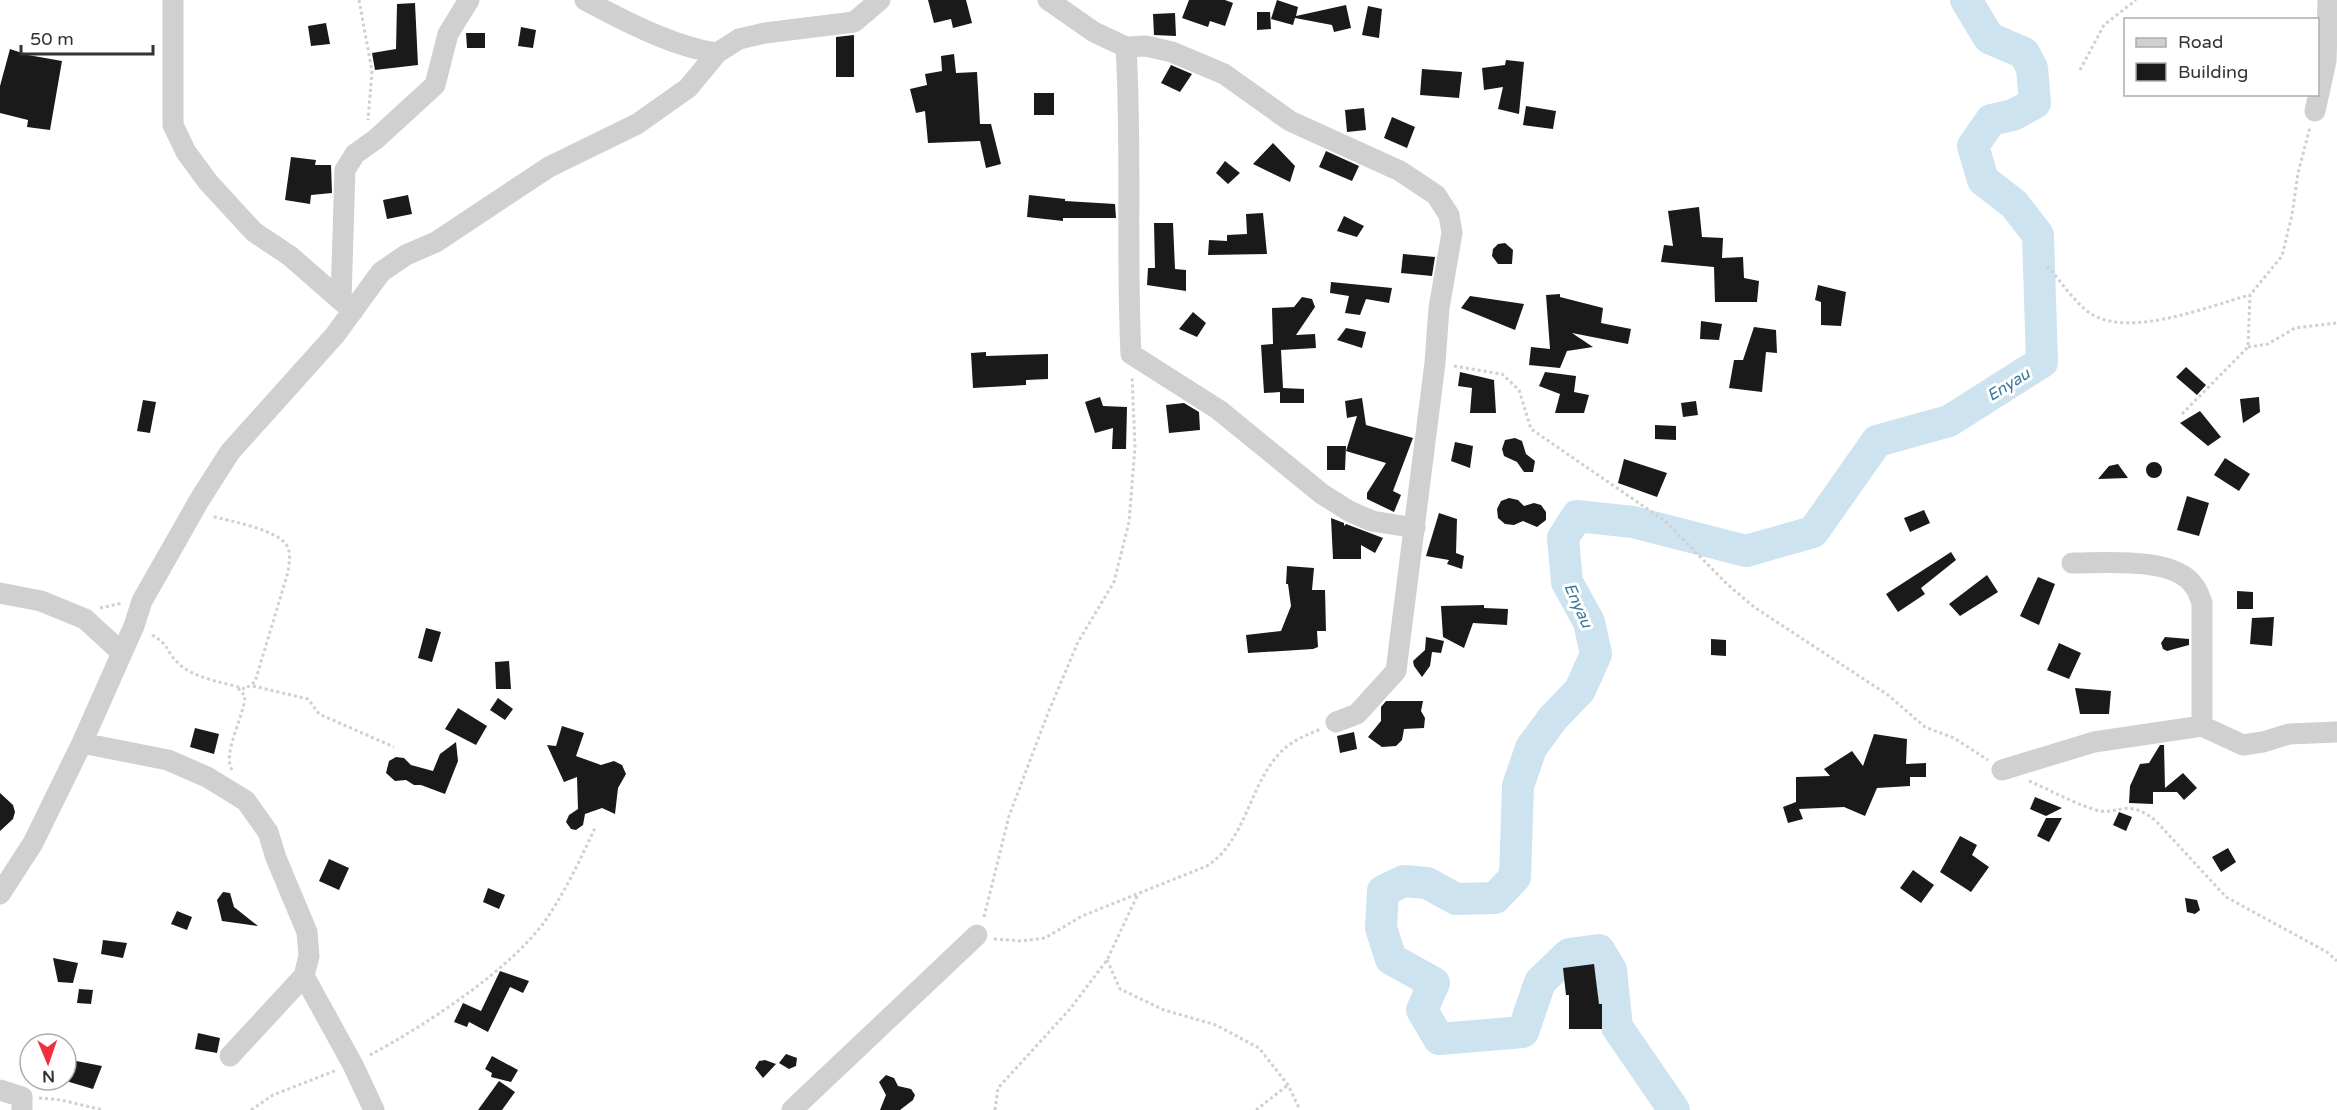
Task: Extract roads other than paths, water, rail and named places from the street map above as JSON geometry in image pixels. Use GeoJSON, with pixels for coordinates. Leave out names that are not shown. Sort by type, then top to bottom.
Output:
{"type":"FeatureCollection","features":[{"type":"Feature","properties":{"kind":"street"},"geometry":{"type":"LineString","coordinates":[[172,0],[175,132],[208,182],[254,232],[290,256],[347,305]]}},
{"type":"Feature","properties":{"kind":"street"},"geometry":{"type":"LineString","coordinates":[[0,894],[33,843],[82,743],[134,626],[142,601],[194,511],[230,452],[335,335],[347,305],[345,170],[355,154],[376,139],[435,85],[448,34],[469,0]]}},
{"type":"Feature","properties":{"kind":"street"},"geometry":{"type":"LineString","coordinates":[[585,0],[617,18],[684,45],[717,53]]}},
{"type":"Feature","properties":{"kind":"street"},"geometry":{"type":"LineString","coordinates":[[347,305],[381,273],[406,255],[436,242],[549,167],[637,124],[688,88],[717,53],[739,39],[751,35],[854,22],[880,0]]}},
{"type":"Feature","properties":{"kind":"street"},"geometry":{"type":"LineString","coordinates":[[1048,0],[1094,32],[1126,47],[1146,46],[1172,52],[1224,74],[1290,121],[1400,171],[1436,195],[1449,215],[1452,233],[1439,308],[1435,363],[1415,528],[1409,551],[1396,671],[1357,714],[1336,722]]}},
{"type":"Feature","properties":{"kind":"street"},"geometry":{"type":"LineString","coordinates":[[2319,93],[2326,62],[2328,0]]}},
{"type":"Feature","properties":{"kind":"street"},"geometry":{"type":"LineString","coordinates":[[1126,47],[1129,96],[1131,354],[1219,410],[1322,494],[1349,511],[1372,521],[1415,528]]}},
{"type":"Feature","properties":{"kind":"street"},"geometry":{"type":"LineString","coordinates":[[2315,111],[2318,96]]}},
{"type":"Feature","properties":{"kind":"street"},"geometry":{"type":"LineString","coordinates":[[2072,563],[2137,563],[2181,574],[2194,585],[2202,603],[2202,726]]}},
{"type":"Feature","properties":{"kind":"street"},"geometry":{"type":"LineString","coordinates":[[0,593],[41,601],[85,619],[122,653]]}},
{"type":"Feature","properties":{"kind":"street"},"geometry":{"type":"LineString","coordinates":[[2002,770],[2094,742],[2202,726],[2243,745],[2289,734],[2337,732]]}},
{"type":"Feature","properties":{"kind":"street"},"geometry":{"type":"LineString","coordinates":[[82,743],[168,760],[222,786],[253,808],[268,832],[276,858],[307,932],[309,956],[304,976],[230,1056]]}},
{"type":"Feature","properties":{"kind":"street"},"geometry":{"type":"LineString","coordinates":[[792,1110],[977,935]]}},
{"type":"Feature","properties":{"kind":"street"},"geometry":{"type":"LineString","coordinates":[[304,976],[353,1065],[374,1110]]}},
{"type":"Feature","properties":{"kind":"street"},"geometry":{"type":"LineString","coordinates":[[0,1090],[22,1103]]}},
{"type":"Feature","properties":{"kind":"waterway","name":"Enyau"},"geometry":{"type":"LineString","coordinates":[[1674,1110],[1617,1027],[1611,970],[1599,950],[1569,954],[1540,982],[1523,1032],[1439,1039],[1422,1010],[1434,983],[1391,959],[1381,928],[1383,891],[1404,881],[1427,883],[1456,899],[1495,898],[1515,877],[1518,786],[1531,748],[1553,718],[1580,690],[1596,654],[1589,622],[1567,582],[1563,538],[1577,516],[1633,522],[1746,551],[1813,532],[1877,441],[1949,421],[2042,362],[2038,235],[2014,204],[1983,180],[1973,146],[1991,120],[2013,115],[2035,103],[2032,68],[2024,53],[1989,38],[1966,0]]}}]}
